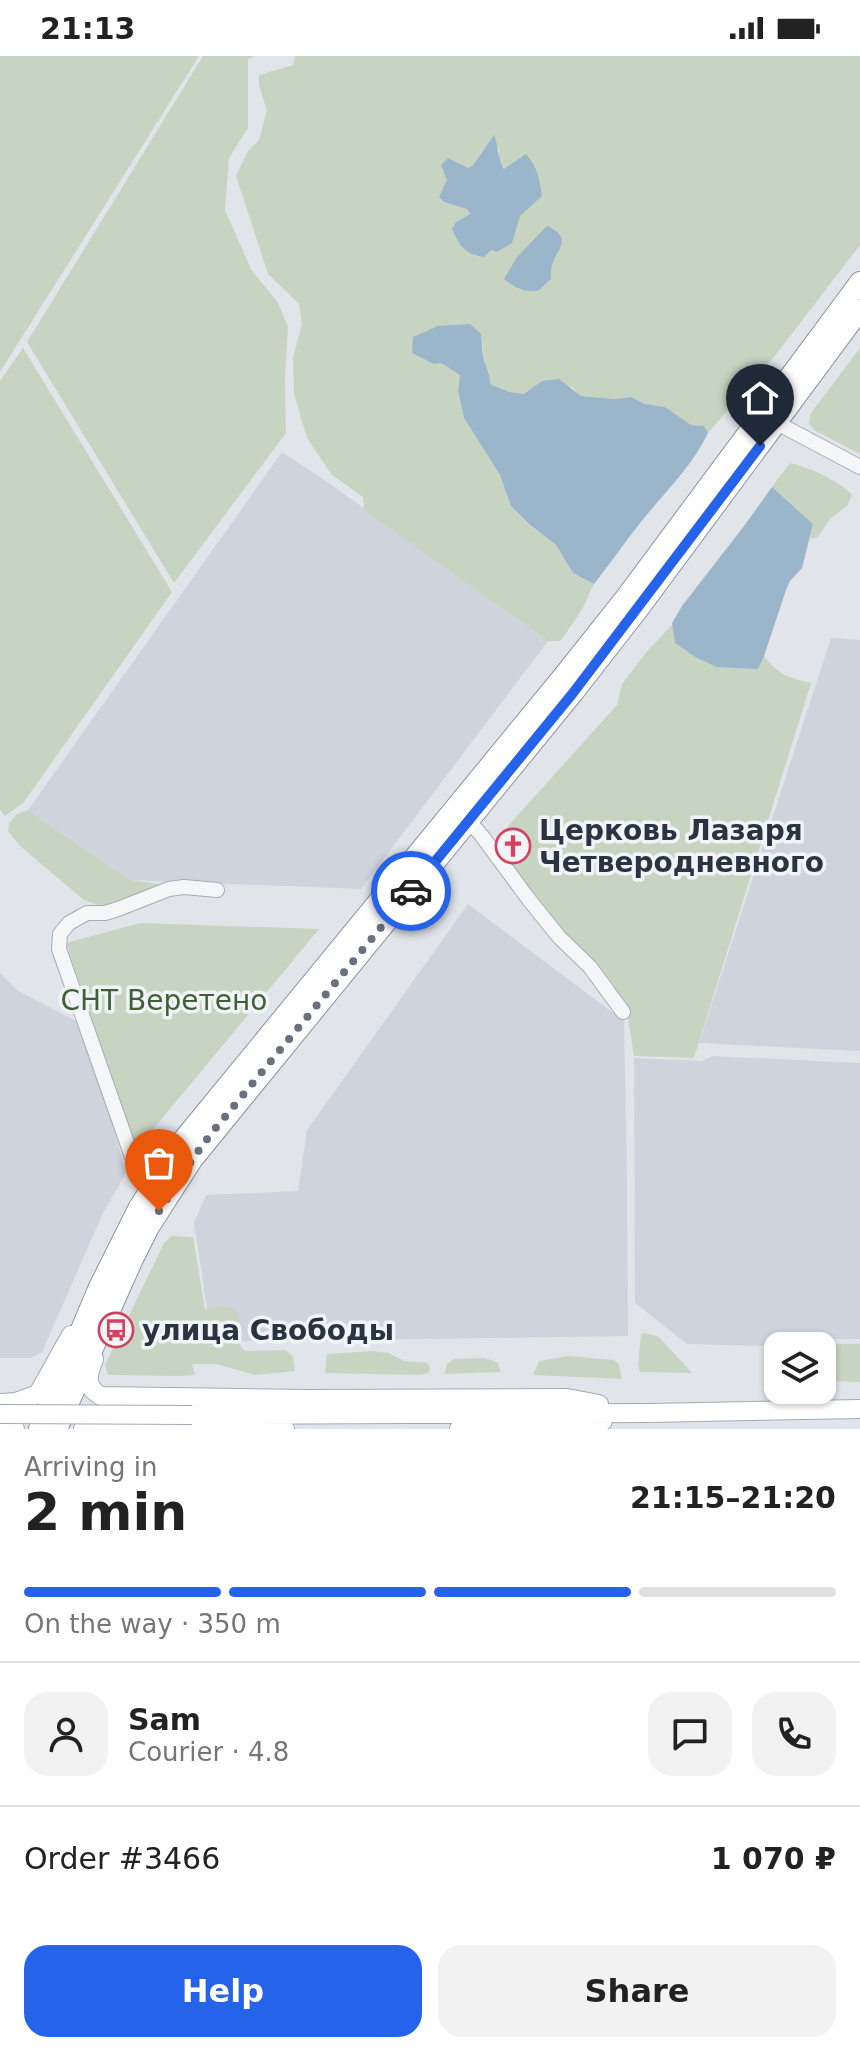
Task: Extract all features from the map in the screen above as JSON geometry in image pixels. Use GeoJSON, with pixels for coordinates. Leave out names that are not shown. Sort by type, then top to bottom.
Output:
{"type":"FeatureCollection","features":[{"type":"Feature","properties":{"kind":"highway"},"geometry":{"type":"LineString","coordinates":[[57,1429],[113,1260],[139,1207],[182,1141],[626,597],[860,282]]}},
{"type":"Feature","properties":{"kind":"highway"},"geometry":{"type":"LineString","coordinates":[[39,1429],[92,1327],[149,1227],[192,1160],[640,607],[860,310]]}},
{"type":"Feature","properties":{"kind":"main road"},"geometry":{"type":"LineString","coordinates":[[0,1403],[16,1402],[38,1394],[70,1335],[92,1327],[103,1336],[88,1375],[90,1386],[101,1396],[567,1398],[650,1413]]}},
{"type":"Feature","properties":{"kind":"main road"},"geometry":{"type":"LineString","coordinates":[[0,1414],[650,1413],[860,1409]]}},
{"type":"Feature","properties":{"kind":"main road"},"geometry":{"type":"LineString","coordinates":[[459,1429],[569,1428],[650,1413]]}},
{"type":"Feature","properties":{"kind":"main road"},"geometry":{"type":"LineString","coordinates":[[0,1426],[15,1429]]}},
{"type":"Feature","properties":{"kind":"main road"},"geometry":{"type":"LineString","coordinates":[[83,1429],[285,1429]]}},
{"type":"Feature","properties":{"kind":"street"},"geometry":{"type":"LineString","coordinates":[[777,423],[860,467]]}},
{"type":"Feature","properties":{"kind":"street"},"geometry":{"type":"LineString","coordinates":[[469,821],[559,937],[590,967],[623,1012]]}},
{"type":"Feature","properties":{"kind":"street"},"geometry":{"type":"LineString","coordinates":[[154,1182],[132,1157],[59,949],[60,934],[69,923],[87,913],[105,913],[169,889],[217,890]]}},
{"type":"Feature","properties":{"kind":"shaded area"},"geometry":{"type":"Polygon","coordinates":[[[282,452],[548,641],[361,889],[130,880],[28,810],[282,452]]]}},
{"type":"Feature","properties":{"kind":"shaded area"},"geometry":{"type":"Polygon","coordinates":[[[831,638],[860,640],[860,1051],[699,1043],[831,638]]]}},
{"type":"Feature","properties":{"kind":"shaded area"},"geometry":{"type":"Polygon","coordinates":[[[468,904],[624,1021],[628,1336],[212,1342],[194,1223],[206,1195],[298,1191],[307,1130],[468,904]]]}},
{"type":"Feature","properties":{"kind":"shaded area"},"geometry":{"type":"Polygon","coordinates":[[[0,973],[18,991],[82,1024],[126,1173],[103,1213],[42,1352],[31,1358],[0,1358],[0,973]]]}},
{"type":"Feature","properties":{"kind":"shaded area"},"geometry":{"type":"Polygon","coordinates":[[[712,1056],[860,1063],[860,1339],[836,1339],[836,1332],[764,1332],[764,1346],[687,1344],[635,1303],[634,1058],[702,1061],[712,1056]]]}},
{"type":"Feature","properties":{"kind":"green space"},"geometry":{"type":"Polygon","coordinates":[[[0,56],[199,56],[0,372],[0,56]]]}},
{"type":"Feature","properties":{"kind":"green space"},"geometry":{"type":"Polygon","coordinates":[[[203,56],[255,56],[248,59],[248,128],[229,158],[225,210],[251,269],[278,303],[288,327],[286,433],[174,583],[27,342],[203,56]]]}},
{"type":"Feature","properties":{"kind":"green space"},"geometry":{"type":"Polygon","coordinates":[[[295,56],[860,56],[860,245],[774,357],[708,433],[704,426],[691,425],[665,407],[645,404],[631,397],[580,396],[572,387],[542,382],[524,394],[490,384],[481,334],[441,363],[460,375],[458,391],[464,418],[500,475],[511,506],[530,526],[556,545],[573,573],[594,584],[560,641],[548,641],[364,510],[363,497],[332,475],[307,438],[294,394],[293,358],[302,324],[299,304],[268,274],[236,176],[248,151],[259,140],[267,110],[259,86],[259,75],[293,65],[295,56]],[[499,148],[482,151],[473,165],[467,168],[448,158],[446,185],[439,197],[467,209],[470,214],[456,222],[475,256],[483,257],[519,216],[542,196],[538,174],[526,155],[505,169],[499,160],[499,148]]]}},
{"type":"Feature","properties":{"kind":"green space"},"geometry":{"type":"Polygon","coordinates":[[[23,348],[172,592],[24,802],[5,816],[0,810],[0,381],[23,348]]]}},
{"type":"Feature","properties":{"kind":"green space"},"geometry":{"type":"Polygon","coordinates":[[[860,348],[860,454],[814,430],[809,423],[811,413],[860,348]]]}},
{"type":"Feature","properties":{"kind":"green space"},"geometry":{"type":"Polygon","coordinates":[[[790,463],[823,475],[852,495],[847,506],[830,519],[818,537],[810,539],[813,524],[772,487],[790,463]]]}},
{"type":"Feature","properties":{"kind":"green space"},"geometry":{"type":"Polygon","coordinates":[[[673,624],[675,643],[758,669],[764,656],[784,675],[811,683],[694,1058],[634,1056],[627,1012],[491,845],[617,705],[622,684],[673,624]]]}},
{"type":"Feature","properties":{"kind":"green space"},"geometry":{"type":"Polygon","coordinates":[[[28,810],[130,880],[173,886],[110,907],[84,900],[20,846],[8,831],[9,823],[17,814],[28,810]]]}},
{"type":"Feature","properties":{"kind":"green space","name":"СНТ Веретено"},"geometry":{"type":"Polygon","coordinates":[[[140,923],[319,929],[136,1150],[66,943],[140,923]]]}},
{"type":"Feature","properties":{"kind":"green space"},"geometry":{"type":"Polygon","coordinates":[[[171,1236],[193,1237],[205,1309],[223,1306],[235,1309],[240,1317],[238,1339],[245,1351],[286,1350],[293,1357],[295,1371],[255,1375],[216,1364],[192,1364],[195,1375],[108,1375],[105,1365],[164,1243],[171,1236]]]}},
{"type":"Feature","properties":{"kind":"green space"},"geometry":{"type":"Polygon","coordinates":[[[641,1334],[659,1337],[692,1373],[640,1372],[641,1334]]]}},
{"type":"Feature","properties":{"kind":"green space"},"geometry":{"type":"Polygon","coordinates":[[[836,1344],[860,1344],[860,1382],[836,1381],[836,1344]]]}},
{"type":"Feature","properties":{"kind":"green space"},"geometry":{"type":"Polygon","coordinates":[[[389,1353],[404,1361],[427,1363],[429,1372],[421,1375],[325,1373],[327,1354],[389,1353]]]}},
{"type":"Feature","properties":{"kind":"green space"},"geometry":{"type":"Polygon","coordinates":[[[568,1356],[614,1360],[619,1364],[622,1379],[533,1375],[539,1361],[568,1356]]]}},
{"type":"Feature","properties":{"kind":"green space"},"geometry":{"type":"Polygon","coordinates":[[[484,1358],[497,1362],[501,1372],[444,1374],[447,1364],[454,1359],[484,1358]]]}},
{"type":"Feature","properties":{"kind":"water"},"geometry":{"type":"Polygon","coordinates":[[[494,135],[504,169],[526,154],[530,159],[538,174],[542,196],[520,216],[512,243],[497,252],[491,250],[484,257],[464,248],[452,229],[456,222],[470,214],[467,209],[444,202],[439,197],[447,180],[441,165],[448,158],[468,168],[494,135]]]}},
{"type":"Feature","properties":{"kind":"water"},"geometry":{"type":"Polygon","coordinates":[[[547,226],[562,239],[552,265],[551,279],[538,291],[512,285],[504,279],[517,257],[547,226]]]}},
{"type":"Feature","properties":{"kind":"water"},"geometry":{"type":"Polygon","coordinates":[[[470,324],[481,334],[490,384],[524,394],[542,381],[559,379],[581,396],[631,397],[645,404],[665,407],[691,425],[704,426],[708,433],[685,469],[594,584],[573,573],[556,545],[511,506],[500,475],[464,418],[458,391],[460,375],[441,363],[434,364],[412,353],[413,337],[438,326],[470,324]]]}},
{"type":"Feature","properties":{"kind":"water"},"geometry":{"type":"Polygon","coordinates":[[[772,487],[813,524],[802,568],[786,590],[758,669],[717,667],[675,643],[672,623],[772,487]]]}},
{"type":"Feature","properties":{"kind":"way so far"},"geometry":{"type":"LineString","coordinates":[[159,1211],[210,1135],[411,891]]}},
{"type":"Feature","properties":{"kind":"place","name":"Церковь Лазаря Четверодневного"},"geometry":{"type":"Point","coordinates":[513,846]}},
{"type":"Feature","properties":{"kind":"place","name":"улица Свободы"},"geometry":{"type":"Point","coordinates":[116,1330]}},
{"type":"Feature","properties":{"kind":"route"},"geometry":{"type":"LineString","coordinates":[[411,891],[573,693],[760,446]]}}]}
